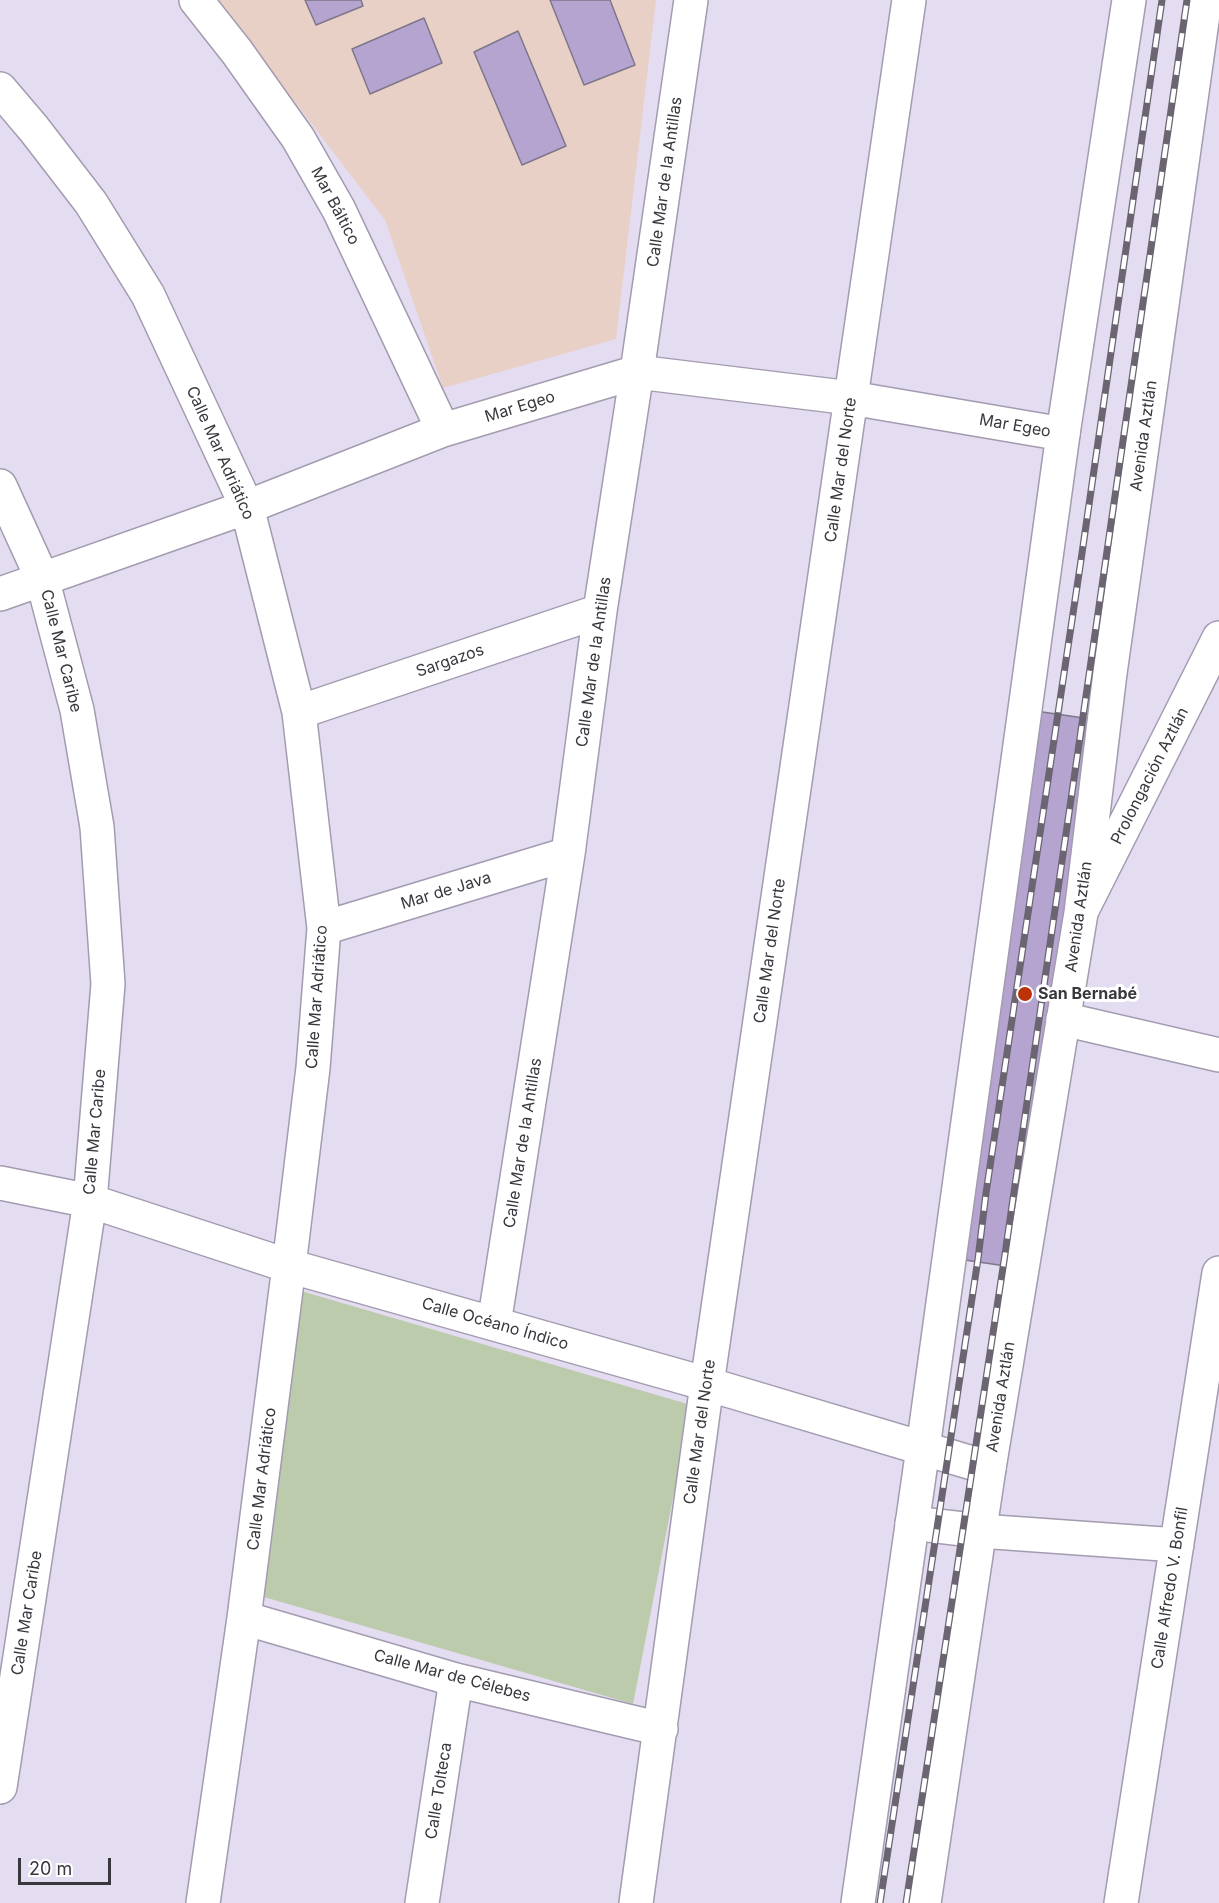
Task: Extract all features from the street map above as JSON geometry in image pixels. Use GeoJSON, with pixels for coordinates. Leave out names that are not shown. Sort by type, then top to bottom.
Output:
{"type":"FeatureCollection","features":[{"type":"Feature","properties":{"kind":"street","name":"Mar Báltico"},"geometry":{"type":"LineString","coordinates":[[196,0],[237,52],[304,148],[339,210],[443,430]]}},
{"type":"Feature","properties":{"kind":"street","name":"Calle Mar de la Antillas"},"geometry":{"type":"LineString","coordinates":[[494,1324],[568,854],[600,611],[691,0]]}},
{"type":"Feature","properties":{"kind":"street","name":"Calle Mar del Norte"},"geometry":{"type":"LineString","coordinates":[[636,1903],[707,1384],[909,0]]}},
{"type":"Feature","properties":{"kind":"street"},"geometry":{"type":"LineString","coordinates":[[858,1903],[1063,434],[1129,0]]}},
{"type":"Feature","properties":{"kind":"street","name":"Avenida Aztlán"},"geometry":{"type":"LineString","coordinates":[[924,1903],[989,1468],[1081,913],[1110,672],[1205,0]]}},
{"type":"Feature","properties":{"kind":"street","name":"Calle Mar Adriático"},"geometry":{"type":"LineString","coordinates":[[0,89],[91,203],[148,295],[247,507],[299,712],[324,928],[313,1068],[289,1266],[244,1618],[203,1903]]}},
{"type":"Feature","properties":{"kind":"street","name":"Mar Egeo"},"geometry":{"type":"LineString","coordinates":[[0,594],[247,507],[443,430],[637,372],[851,398],[1063,434]]}},
{"type":"Feature","properties":{"kind":"street","name":"Calle Mar Caribe"},"geometry":{"type":"LineString","coordinates":[[0,486],[42,578],[77,710],[97,827],[108,984],[90,1201],[0,1787]]}},
{"type":"Feature","properties":{"kind":"street","name":"Sargazos"},"geometry":{"type":"LineString","coordinates":[[299,712],[600,611]]}},
{"type":"Feature","properties":{"kind":"street","name":"Prolongación Aztlán"},"geometry":{"type":"LineString","coordinates":[[1081,913],[1219,638]]}},
{"type":"Feature","properties":{"kind":"street","name":"Mar de Java"},"geometry":{"type":"LineString","coordinates":[[324,928],[568,854]]}},
{"type":"Feature","properties":{"kind":"street"},"geometry":{"type":"LineString","coordinates":[[1063,1019],[1219,1054]]}},
{"type":"Feature","properties":{"kind":"street","name":"Calle Océano Índico"},"geometry":{"type":"LineString","coordinates":[[0,1183],[90,1201],[289,1266],[707,1384],[989,1468]]}},
{"type":"Feature","properties":{"kind":"street","name":"Calle Alfredo V. Bonfil"},"geometry":{"type":"LineString","coordinates":[[1122,1903],[1219,1273]]}},
{"type":"Feature","properties":{"kind":"street"},"geometry":{"type":"LineString","coordinates":[[912,1524],[1177,1545]]}},
{"type":"Feature","properties":{"kind":"street","name":"Calle Mar de Célebes"},"geometry":{"type":"LineString","coordinates":[[244,1618],[456,1680],[661,1729]]}},
{"type":"Feature","properties":{"kind":"street","name":"Calle Tolteca"},"geometry":{"type":"LineString","coordinates":[[422,1903],[456,1680]]}},
{"type":"Feature","properties":{"kind":"shaded area"},"geometry":{"type":"Polygon","coordinates":[[[217,0],[656,0],[616,339],[443,388],[385,220],[217,0]]]}},
{"type":"Feature","properties":{"kind":"green space"},"geometry":{"type":"Polygon","coordinates":[[[301,1291],[691,1405],[633,1704],[257,1595],[301,1291]]]}},
{"type":"Feature","properties":{"kind":"building"},"geometry":{"type":"Polygon","coordinates":[[[305,0],[361,0],[363,6],[316,25],[305,0]]]}},
{"type":"Feature","properties":{"kind":"building"},"geometry":{"type":"Polygon","coordinates":[[[550,0],[610,0],[635,65],[584,85],[550,0]]]}},
{"type":"Feature","properties":{"kind":"building"},"geometry":{"type":"Polygon","coordinates":[[[424,18],[442,63],[370,94],[352,49],[424,18]]]}},
{"type":"Feature","properties":{"kind":"building"},"geometry":{"type":"Polygon","coordinates":[[[518,31],[566,146],[522,165],[474,52],[518,31]]]}},
{"type":"Feature","properties":{"kind":"building"},"geometry":{"type":"Polygon","coordinates":[[[1029,710],[1111,722],[1033,1270],[951,1258],[1029,710]]]}},
{"type":"Feature","properties":{"kind":"railway"},"geometry":{"type":"LineString","coordinates":[[880,1903],[978,1259],[1162,0]]}},
{"type":"Feature","properties":{"kind":"railway"},"geometry":{"type":"LineString","coordinates":[[906,1903],[1004,1261],[1187,0]]}},
{"type":"Feature","properties":{"kind":"place","name":"San Bernabé"},"geometry":{"type":"Point","coordinates":[1025,994]}}]}
